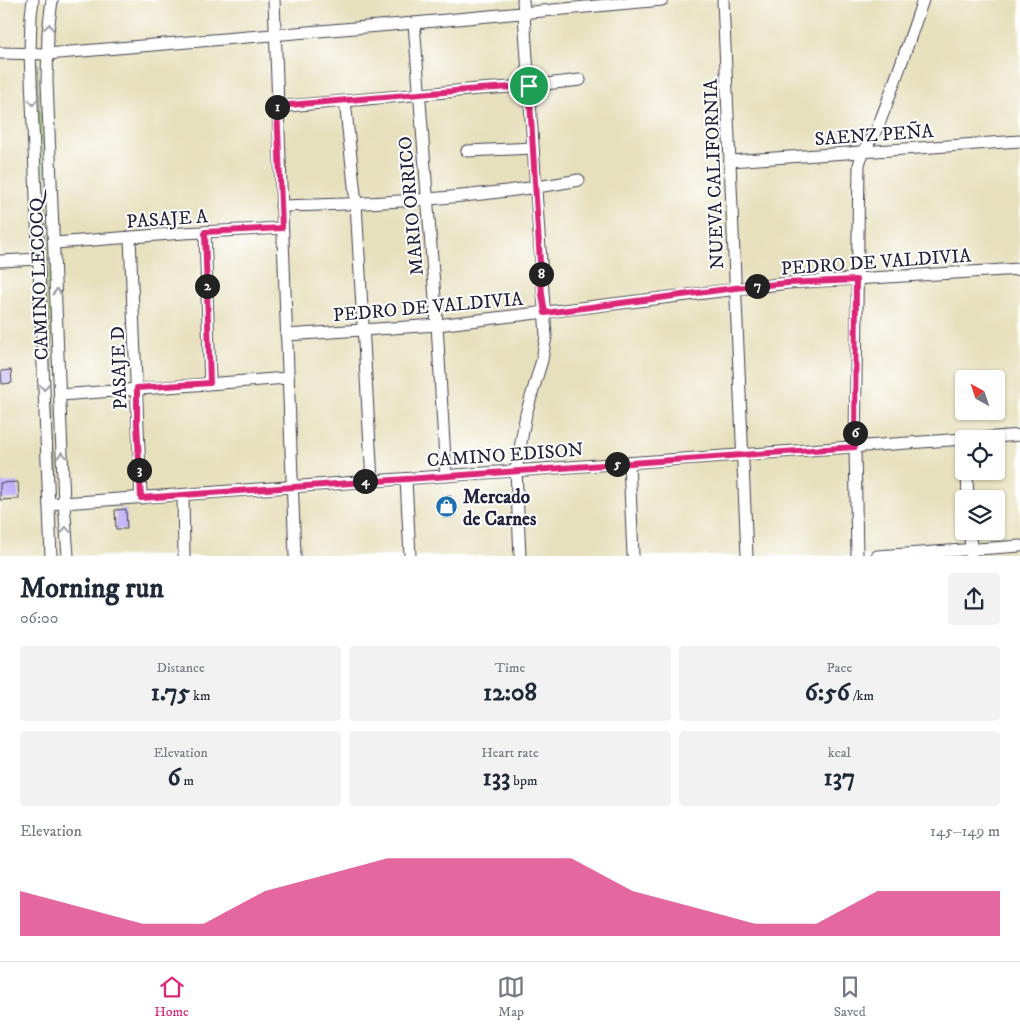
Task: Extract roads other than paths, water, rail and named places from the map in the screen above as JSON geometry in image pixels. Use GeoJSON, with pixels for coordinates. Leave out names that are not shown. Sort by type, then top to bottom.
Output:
{"type":"FeatureCollection","features":[{"type":"Feature","properties":{"kind":"street","name":"CAMINO LECOCQ"},"geometry":{"type":"LineString","coordinates":[[33,0],[30,54],[51,556]]}},
{"type":"Feature","properties":{"kind":"street","name":"CAMINO LECOCQ"},"geometry":{"type":"LineString","coordinates":[[52,0],[47,54],[64,503],[68,556]]}},
{"type":"Feature","properties":{"kind":"street"},"geometry":{"type":"LineString","coordinates":[[274,0],[295,556]]}},
{"type":"Feature","properties":{"kind":"street"},"geometry":{"type":"LineString","coordinates":[[520,556],[516,471],[526,414],[542,360],[546,336],[523,0]]}},
{"type":"Feature","properties":{"kind":"street"},"geometry":{"type":"LineString","coordinates":[[0,53],[47,54],[662,0]]}},
{"type":"Feature","properties":{"kind":"street","name":"NUEVA CALIFORNIA"},"geometry":{"type":"LineString","coordinates":[[722,0],[747,556]]}},
{"type":"Feature","properties":{"kind":"street"},"geometry":{"type":"LineString","coordinates":[[857,556],[855,447],[859,165],[863,153],[878,126],[923,0]]}},
{"type":"Feature","properties":{"kind":"street","name":"MARIO ORRICO"},"geometry":{"type":"LineString","coordinates":[[414,23],[437,325],[446,476]]}},
{"type":"Feature","properties":{"kind":"street"},"geometry":{"type":"LineString","coordinates":[[277,106],[529,86],[580,80]]}},
{"type":"Feature","properties":{"kind":"street"},"geometry":{"type":"LineString","coordinates":[[345,101],[356,204],[372,481]]}},
{"type":"Feature","properties":{"kind":"street","name":"SAENZ PEÑA"},"geometry":{"type":"LineString","coordinates":[[730,161],[1020,141]]}},
{"type":"Feature","properties":{"kind":"street"},"geometry":{"type":"LineString","coordinates":[[467,151],[533,148]]}},
{"type":"Feature","properties":{"kind":"street"},"geometry":{"type":"LineString","coordinates":[[281,206],[356,204],[427,199],[535,188],[580,180]]}},
{"type":"Feature","properties":{"kind":"street","name":"PASAJE A"},"geometry":{"type":"LineString","coordinates":[[55,243],[282,228]]}},
{"type":"Feature","properties":{"kind":"street"},"geometry":{"type":"LineString","coordinates":[[205,232],[210,383]]}},
{"type":"Feature","properties":{"kind":"street","name":"PASAJE D"},"geometry":{"type":"LineString","coordinates":[[130,238],[141,498]]}},
{"type":"Feature","properties":{"kind":"street"},"geometry":{"type":"LineString","coordinates":[[0,261],[40,259]]}},
{"type":"Feature","properties":{"kind":"street","name":"PEDRO DE VALDIVIA"},"geometry":{"type":"LineString","coordinates":[[286,335],[437,325],[788,283],[1020,269]]}},
{"type":"Feature","properties":{"kind":"street"},"geometry":{"type":"LineString","coordinates":[[60,395],[288,378]]}},
{"type":"Feature","properties":{"kind":"street"},"geometry":{"type":"LineString","coordinates":[[1005,436],[1020,435]]}},
{"type":"Feature","properties":{"kind":"street","name":"CAMINO EDISON"},"geometry":{"type":"LineString","coordinates":[[49,504],[955,440]]}},
{"type":"Feature","properties":{"kind":"street"},"geometry":{"type":"LineString","coordinates":[[628,463],[633,556]]}},
{"type":"Feature","properties":{"kind":"street"},"geometry":{"type":"LineString","coordinates":[[406,479],[410,556]]}},
{"type":"Feature","properties":{"kind":"street"},"geometry":{"type":"LineString","coordinates":[[183,495],[184,556]]}},
{"type":"Feature","properties":{"kind":"street"},"geometry":{"type":"LineString","coordinates":[[970,540],[971,553]]}},
{"type":"Feature","properties":{"kind":"street"},"geometry":{"type":"LineString","coordinates":[[877,556],[971,553],[1020,546]]}},
{"type":"Feature","properties":{"kind":"place","name":"Mercado de Carnes"},"geometry":{"type":"Point","coordinates":[447,507]}}]}
